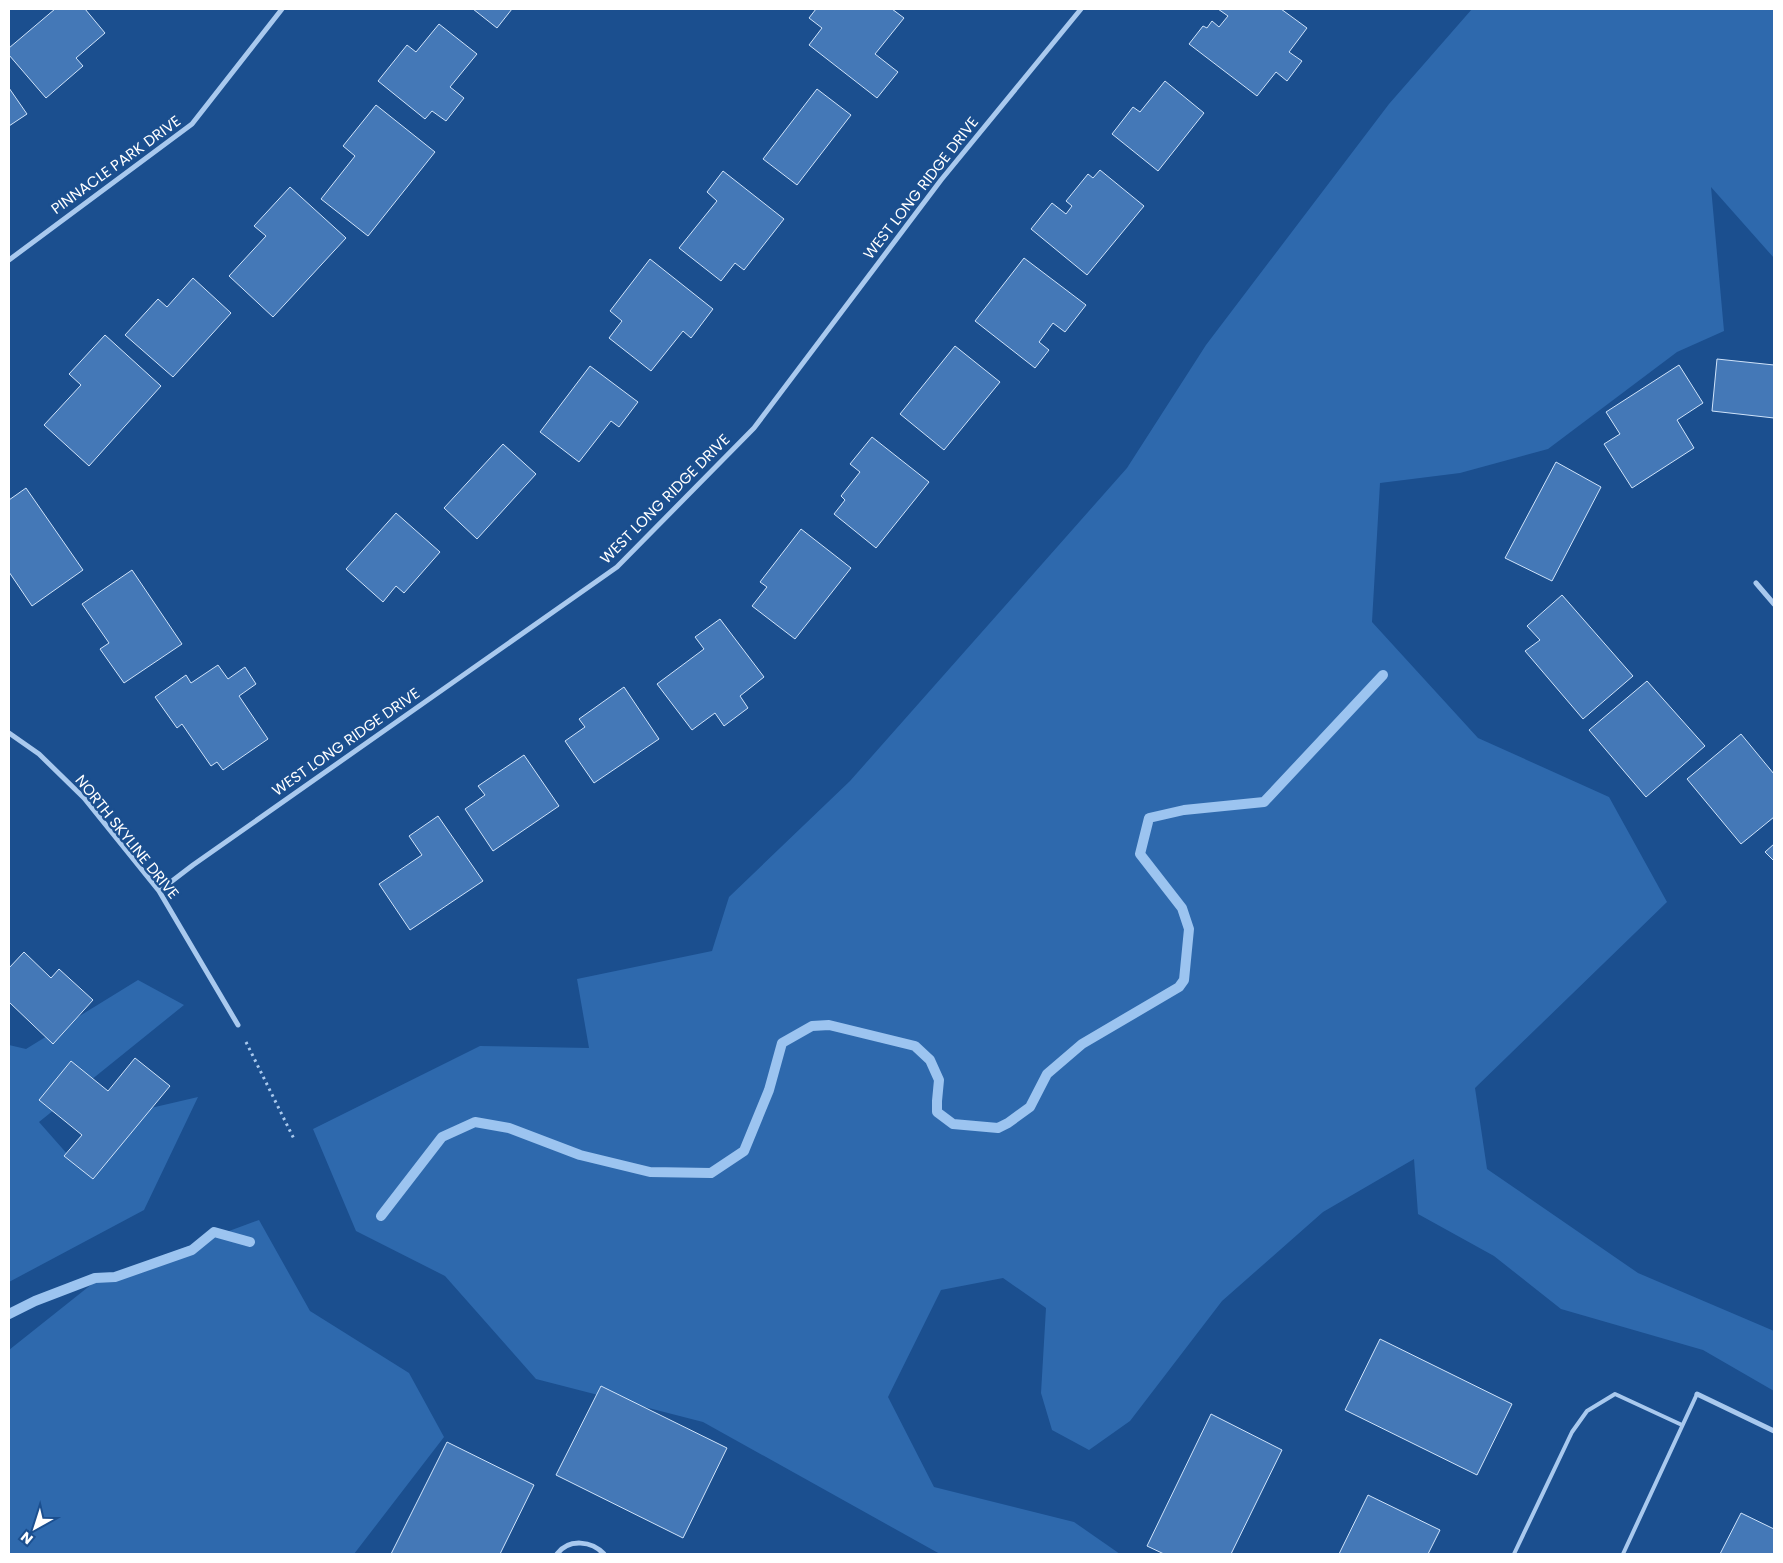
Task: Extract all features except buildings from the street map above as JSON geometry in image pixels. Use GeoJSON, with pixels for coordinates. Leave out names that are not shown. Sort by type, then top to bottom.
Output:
{"type":"FeatureCollection","features":[{"type":"Feature","properties":{"kind":"street","name":"PINNACLE PARK DRIVE"},"geometry":{"type":"LineString","coordinates":[[9,260],[192,124],[282,9]]}},
{"type":"Feature","properties":{"kind":"street","name":"WEST LONG RIDGE DRIVE"},"geometry":{"type":"LineString","coordinates":[[158,891],[617,567],[754,428],[941,180],[1081,9]]}},
{"type":"Feature","properties":{"kind":"street"},"geometry":{"type":"LineString","coordinates":[[1756,584],[1774,604]]}},
{"type":"Feature","properties":{"kind":"street","name":"NORTH SKYLINE DRIVE"},"geometry":{"type":"LineString","coordinates":[[9,733],[39,754],[84,798],[158,891],[238,1026]]}},
{"type":"Feature","properties":{"kind":"street"},"geometry":{"type":"LineString","coordinates":[[1697,1394],[1774,1431]]}},
{"type":"Feature","properties":{"kind":"street"},"geometry":{"type":"LineString","coordinates":[[556,1554],[572,1544],[583,1542],[599,1548],[604,1554]]}},
{"type":"Feature","properties":{"kind":"lane"},"geometry":{"type":"LineString","coordinates":[[1514,1554],[1572,1432],[1587,1411],[1615,1394],[1682,1425]]}},
{"type":"Feature","properties":{"kind":"lane"},"geometry":{"type":"LineString","coordinates":[[1623,1554],[1697,1394]]}},
{"type":"Feature","properties":{"kind":"path"},"geometry":{"type":"LineString","coordinates":[[238,1026],[294,1139]]}},
{"type":"Feature","properties":{"kind":"shaded area"},"geometry":{"type":"Polygon","coordinates":[[[1472,9],[1774,9],[1774,258],[1711,187],[1724,331],[1677,352],[1548,449],[1460,473],[1380,483],[1372,622],[1478,738],[1609,797],[1667,902],[1475,1088],[1487,1169],[1638,1273],[1774,1331],[1774,1391],[1703,1350],[1561,1309],[1494,1256],[1418,1214],[1414,1159],[1323,1212],[1222,1301],[1130,1421],[1089,1450],[1052,1430],[1041,1393],[1046,1308],[1003,1278],[941,1290],[888,1397],[934,1487],[1074,1522],[1120,1554],[940,1554],[703,1422],[536,1379],[445,1276],[356,1231],[313,1129],[480,1046],[589,1048],[577,979],[712,951],[729,897],[850,781],[1127,468],[1206,345],[1389,104],[1472,9]]]}},
{"type":"Feature","properties":{"kind":"shaded area"},"geometry":{"type":"Polygon","coordinates":[[[138,980],[184,1005],[39,1122],[69,1156],[125,1114],[198,1097],[144,1210],[9,1282],[9,1045],[26,1049],[138,980]]]}},
{"type":"Feature","properties":{"kind":"shaded area"},"geometry":{"type":"Polygon","coordinates":[[[259,1220],[310,1311],[409,1373],[444,1437],[354,1554],[9,1554],[9,1350],[97,1280],[259,1220]]]}},
{"type":"Feature","properties":{"kind":"waterway"},"geometry":{"type":"LineString","coordinates":[[381,1216],[442,1137],[475,1122],[509,1128],[580,1155],[650,1172],[711,1173],[744,1151],[769,1090],[782,1043],[812,1026],[829,1025],[915,1046],[930,1060],[939,1080],[937,1112],[953,1124],[998,1128],[1008,1123],[1030,1107],[1047,1074],[1082,1044],[1179,987],[1184,980],[1189,929],[1182,908],[1140,854],[1149,818],[1184,810],[1264,802],[1383,675]]}},
{"type":"Feature","properties":{"kind":"waterway"},"geometry":{"type":"LineString","coordinates":[[9,1314],[35,1301],[95,1278],[115,1277],[192,1250],[214,1232],[250,1242]]}}]}
